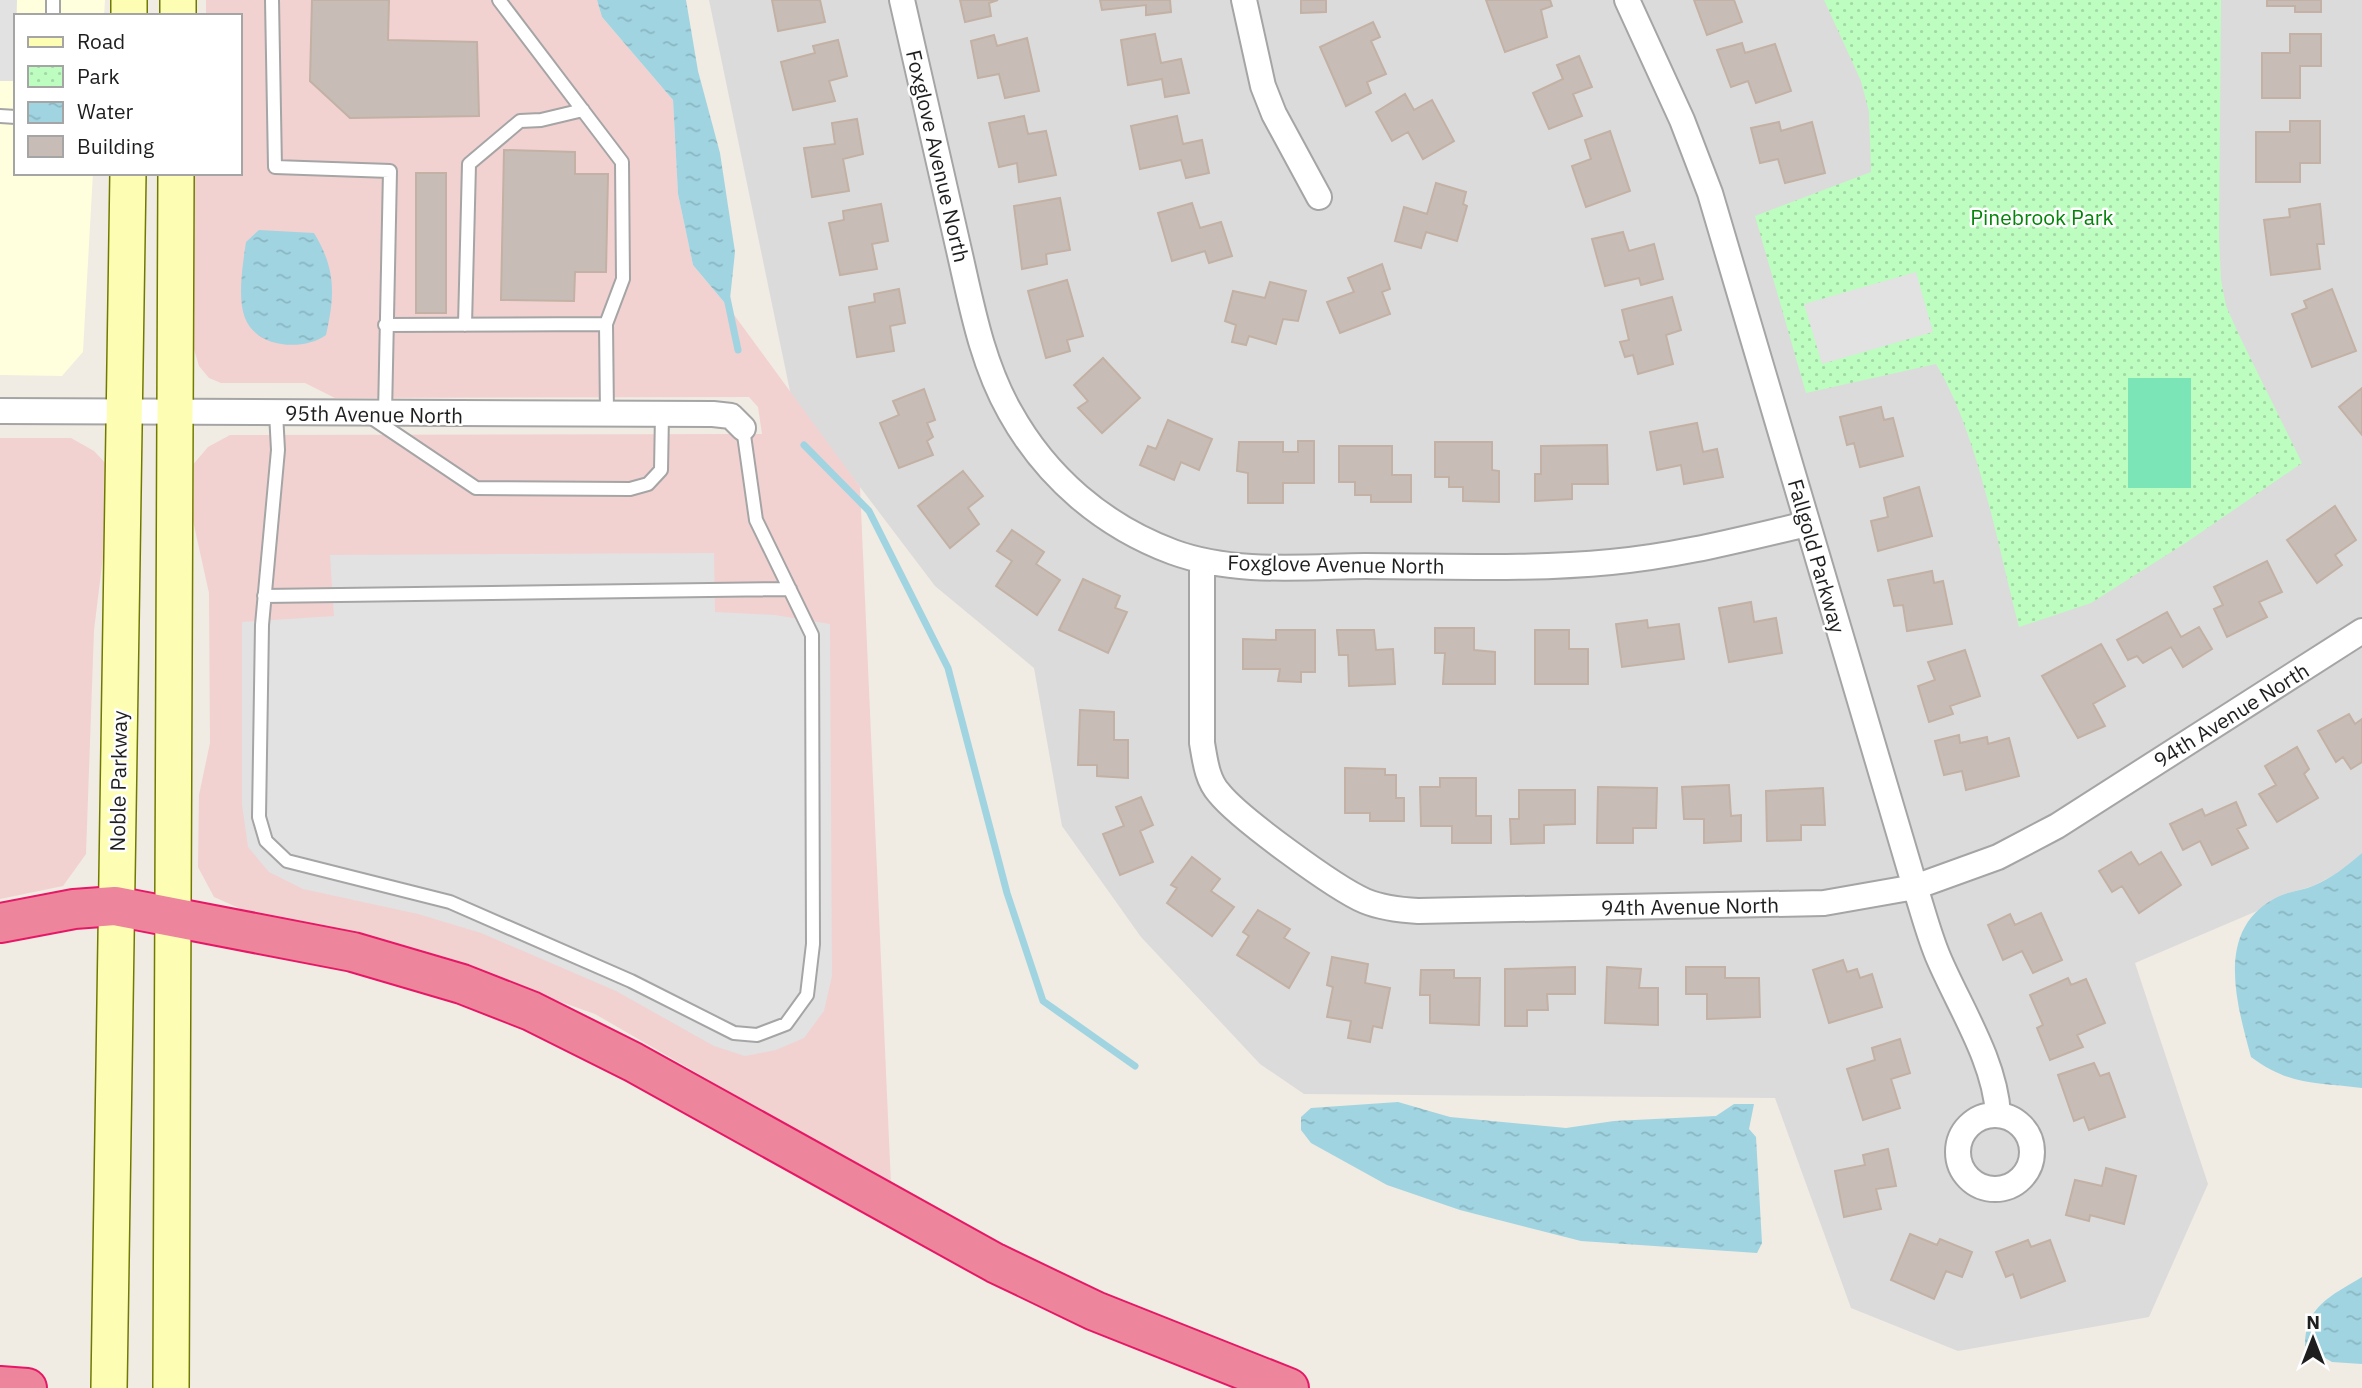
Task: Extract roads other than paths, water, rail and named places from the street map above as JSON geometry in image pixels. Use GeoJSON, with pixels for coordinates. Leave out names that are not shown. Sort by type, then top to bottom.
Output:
{"type":"FeatureCollection","features":[{"type":"Feature","properties":{"kind":"highway"},"geometry":{"type":"LineString","coordinates":[[0,923],[74,909],[115,906],[279,935],[390,961],[462,984],[531,1011],[633,1062],[995,1263],[1142,1332],[1289,1388]]}},
{"type":"Feature","properties":{"kind":"highway"},"geometry":{"type":"LineString","coordinates":[[0,1386],[27,1388]]}},
{"type":"Feature","properties":{"kind":"main road","name":"Noble Parkway"},"geometry":{"type":"LineString","coordinates":[[109,1388],[128,175]]}},
{"type":"Feature","properties":{"kind":"main road"},"geometry":{"type":"LineString","coordinates":[[172,1388],[176,175]]}},
{"type":"Feature","properties":{"kind":"street","name":"Foxglove Avenue North"},"geometry":{"type":"LineString","coordinates":[[902,0],[978,331],[997,386],[1010,412],[1040,458],[1079,498],[1141,537],[1202,561],[1273,567],[1552,566],[1611,562],[1713,547],[1807,524]]}},
{"type":"Feature","properties":{"kind":"street"},"geometry":{"type":"LineString","coordinates":[[1244,0],[1263,86],[1273,114],[1319,197]]}},
{"type":"Feature","properties":{"kind":"street","name":"Fallgold Parkway"},"geometry":{"type":"LineString","coordinates":[[1627,0],[1682,120],[1710,193],[1915,887],[1937,954],[1994,1085],[1998,1114]]}},
{"type":"Feature","properties":{"kind":"street","name":"95th Avenue North"},"geometry":{"type":"LineString","coordinates":[[0,411],[662,414],[730,416],[743,428]]}},
{"type":"Feature","properties":{"kind":"street","name":"94th Avenue North"},"geometry":{"type":"LineString","coordinates":[[1202,561],[1202,743],[1206,768],[1217,792],[1236,811],[1366,901],[1391,909],[1418,911],[1824,903],[1915,887],[1998,857],[2057,826],[2362,631]]}},
{"type":"Feature","properties":{"kind":"lane"},"geometry":{"type":"LineString","coordinates":[[272,0],[275,167],[390,171],[385,325],[376,414],[476,488],[617,489],[648,484],[660,470],[662,414]]}},
{"type":"Feature","properties":{"kind":"lane"},"geometry":{"type":"LineString","coordinates":[[499,0],[622,162],[624,279],[606,324],[607,415]]}},
{"type":"Feature","properties":{"kind":"lane"},"geometry":{"type":"LineString","coordinates":[[465,325],[469,164],[520,121],[541,120],[583,110]]}},
{"type":"Feature","properties":{"kind":"lane"},"geometry":{"type":"LineString","coordinates":[[385,325],[606,324]]}},
{"type":"Feature","properties":{"kind":"lane"},"geometry":{"type":"LineString","coordinates":[[276,413],[278,450],[264,596],[259,817],[266,841],[287,861],[450,902],[631,981],[734,1033],[757,1035],[786,1024],[807,995],[813,944],[812,635],[756,520],[743,428]]}},
{"type":"Feature","properties":{"kind":"lane"},"geometry":{"type":"LineString","coordinates":[[264,596],[790,589]]}},
{"type":"Feature","properties":{"kind":"water"},"geometry":{"type":"Polygon","coordinates":[[[597,0],[686,0],[698,71],[720,153],[735,252],[729,308],[693,265],[678,194],[673,100],[602,17],[597,0]]]}},
{"type":"Feature","properties":{"kind":"water"},"geometry":{"type":"Polygon","coordinates":[[[259,230],[314,233],[326,258],[332,282],[326,335],[306,343],[282,344],[260,336],[251,328],[245,318],[241,301],[241,280],[246,242],[259,230]]]}},
{"type":"Feature","properties":{"kind":"water"},"geometry":{"type":"Polygon","coordinates":[[[2362,853],[2362,1088],[2291,1078],[2251,1057],[2236,989],[2238,945],[2246,925],[2260,908],[2282,895],[2327,879],[2362,853]]]}},
{"type":"Feature","properties":{"kind":"water"},"geometry":{"type":"Polygon","coordinates":[[[1398,1102],[1450,1117],[1566,1128],[1614,1121],[1716,1116],[1734,1104],[1754,1104],[1749,1129],[1756,1137],[1762,1243],[1757,1253],[1581,1241],[1460,1210],[1387,1185],[1311,1143],[1301,1130],[1301,1117],[1311,1108],[1398,1102]]]}},
{"type":"Feature","properties":{"kind":"water"},"geometry":{"type":"Polygon","coordinates":[[[2362,1277],[2362,1364],[2332,1362],[2305,1346],[2306,1332],[2315,1312],[2322,1304],[2362,1277]]]}},
{"type":"Feature","properties":{"kind":"waterway"},"geometry":{"type":"LineString","coordinates":[[727,298],[738,350]]}},
{"type":"Feature","properties":{"kind":"waterway"},"geometry":{"type":"LineString","coordinates":[[804,445],[869,511],[948,668],[1007,893],[1043,1001],[1135,1066]]}},
{"type":"Feature","properties":{"kind":"park label","name":"Pinebrook Park"},"geometry":{"type":"Point","coordinates":[2042,217]}}]}
